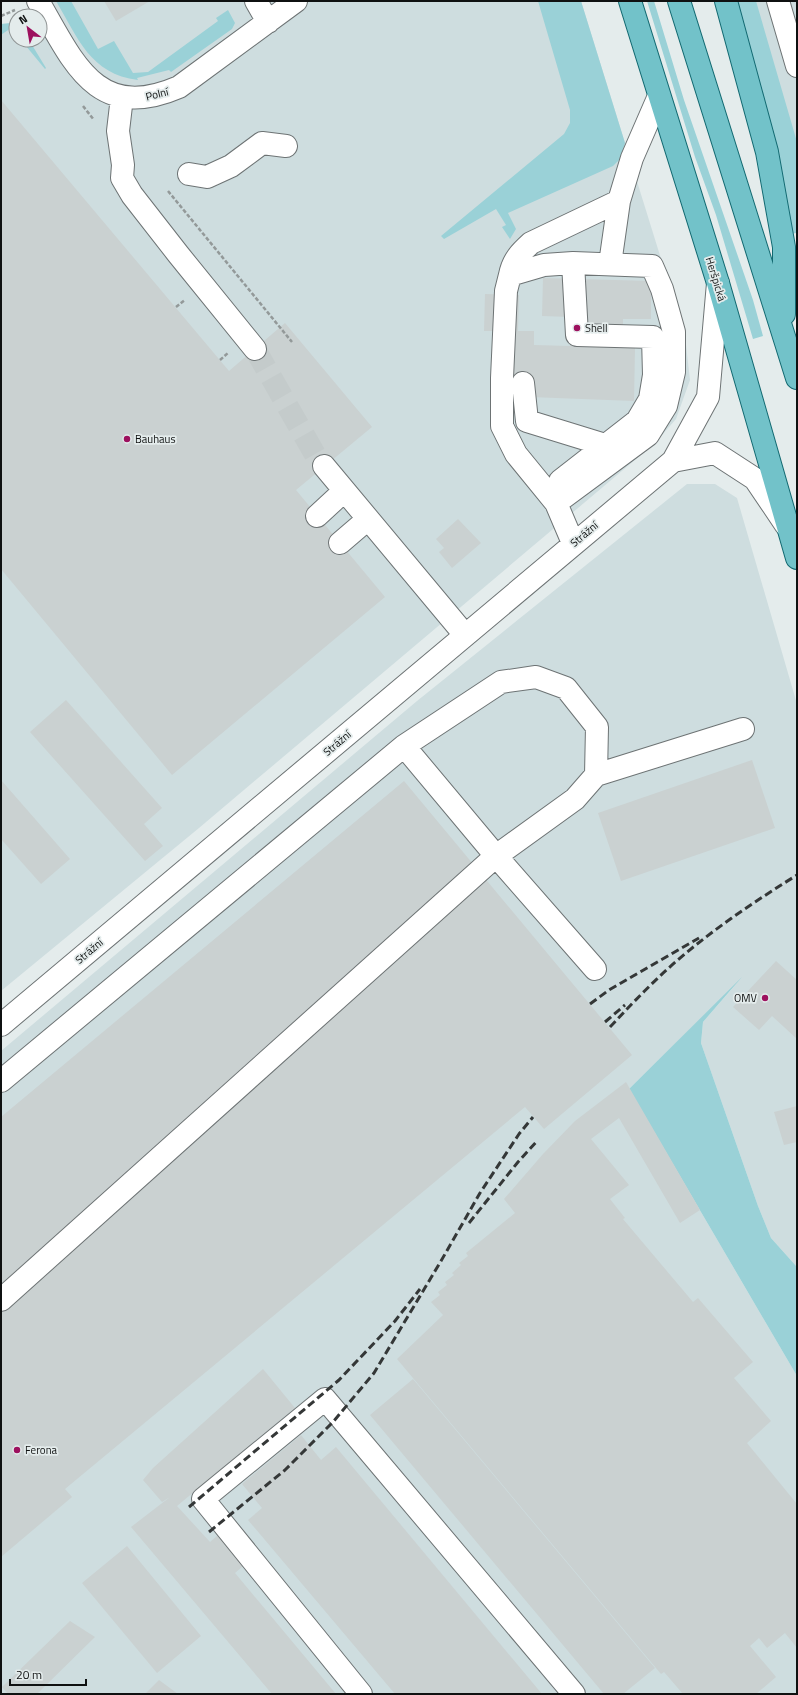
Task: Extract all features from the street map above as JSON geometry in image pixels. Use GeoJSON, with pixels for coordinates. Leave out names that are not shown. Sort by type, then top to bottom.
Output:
{"type":"FeatureCollection","features":[{"type":"Feature","properties":{"kind":"main road","name":"Heršpická"},"geometry":{"type":"LineString","coordinates":[[630,1],[718,283],[797,558]]}},
{"type":"Feature","properties":{"kind":"main road"},"geometry":{"type":"LineString","coordinates":[[679,1],[797,378]]}},
{"type":"Feature","properties":{"kind":"main road"},"geometry":{"type":"LineString","coordinates":[[726,1],[767,152],[784,247],[784,335]]}},
{"type":"Feature","properties":{"kind":"street","name":"Polní"},"geometry":{"type":"LineString","coordinates":[[38,1],[78,68],[96,86],[122,97],[143,98],[164,94],[179,87],[296,1]]}},
{"type":"Feature","properties":{"kind":"street"},"geometry":{"type":"LineString","coordinates":[[256,1],[268,22]]}},
{"type":"Feature","properties":{"kind":"street"},"geometry":{"type":"LineString","coordinates":[[778,1],[797,66]]}},
{"type":"Feature","properties":{"kind":"street"},"geometry":{"type":"LineString","coordinates":[[610,264],[619,201],[632,158],[659,96]]}},
{"type":"Feature","properties":{"kind":"street"},"geometry":{"type":"LineString","coordinates":[[122,97],[118,131],[123,165],[122,178],[132,195],[255,349]]}},
{"type":"Feature","properties":{"kind":"street"},"geometry":{"type":"LineString","coordinates":[[189,174],[207,177],[231,166],[262,143],[286,146]]}},
{"type":"Feature","properties":{"kind":"street"},"geometry":{"type":"LineString","coordinates":[[573,543],[556,503],[516,454],[502,426],[502,378],[506,291],[512,264],[519,253],[531,244],[619,201]]}},
{"type":"Feature","properties":{"kind":"street"},"geometry":{"type":"LineString","coordinates":[[510,275],[544,265],[573,263],[652,266],[662,289],[674,332],[674,372],[666,406],[648,435],[556,503]]}},
{"type":"Feature","properties":{"kind":"street"},"geometry":{"type":"LineString","coordinates":[[556,503],[560,481],[637,420],[650,399],[654,375],[653,337],[577,335],[573,263]]}},
{"type":"Feature","properties":{"kind":"street","name":"Strážní"},"geometry":{"type":"LineString","coordinates":[[1,1025],[573,543],[673,461],[708,397],[718,283]]}},
{"type":"Feature","properties":{"kind":"street"},"geometry":{"type":"LineString","coordinates":[[523,383],[527,421],[605,445]]}},
{"type":"Feature","properties":{"kind":"street","name":"Strážní"},"geometry":{"type":"LineString","coordinates":[[673,461],[715,453],[755,479],[789,530]]}},
{"type":"Feature","properties":{"kind":"street"},"geometry":{"type":"LineString","coordinates":[[324,466],[465,635]]}},
{"type":"Feature","properties":{"kind":"street"},"geometry":{"type":"LineString","coordinates":[[317,516],[344,491]]}},
{"type":"Feature","properties":{"kind":"street"},"geometry":{"type":"LineString","coordinates":[[340,543],[368,519]]}},
{"type":"Feature","properties":{"kind":"street"},"geometry":{"type":"LineString","coordinates":[[1,1081],[404,746],[501,682],[536,677],[566,688],[597,727],[596,775]]}},
{"type":"Feature","properties":{"kind":"street"},"geometry":{"type":"LineString","coordinates":[[1,1300],[496,856],[575,800],[596,775],[743,729]]}},
{"type":"Feature","properties":{"kind":"street"},"geometry":{"type":"LineString","coordinates":[[404,746],[496,856],[595,969]]}},
{"type":"Feature","properties":{"kind":"street"},"geometry":{"type":"LineString","coordinates":[[361,1694],[203,1499],[325,1398],[574,1694]]}},
{"type":"Feature","properties":{"kind":"path"},"geometry":{"type":"LineString","coordinates":[[168,191],[292,342]]}},
{"type":"Feature","properties":{"kind":"shaded area"},"geometry":{"type":"Polygon","coordinates":[[[43,1],[581,1],[685,336],[690,380],[676,419],[655,443],[199,828],[1,991],[1,35],[8,29],[8,48],[48,48],[48,8],[35,8],[43,1]]]}},
{"type":"Feature","properties":{"kind":"shaded area"},"geometry":{"type":"Polygon","coordinates":[[[56,1],[71,1],[98,49],[114,41],[133,73],[148,72],[218,21],[216,18],[228,10],[235,23],[232,29],[171,72],[169,70],[137,78],[138,80],[122,76],[108,70],[97,62],[79,41],[56,1]]]}},
{"type":"Feature","properties":{"kind":"shaded area"},"geometry":{"type":"Polygon","coordinates":[[[538,1],[581,1],[625,143],[620,159],[613,166],[508,213],[516,229],[510,239],[502,227],[506,225],[496,209],[444,239],[441,236],[564,134],[570,123],[570,110],[538,1]]]}},
{"type":"Feature","properties":{"kind":"shaded area"},"geometry":{"type":"Polygon","coordinates":[[[647,1],[654,1],[684,100],[753,300],[763,336],[753,339],[716,215],[695,157],[647,1]]]}},
{"type":"Feature","properties":{"kind":"shaded area"},"geometry":{"type":"Polygon","coordinates":[[[733,1],[756,1],[797,142],[797,233],[789,234],[733,1]]]}},
{"type":"Feature","properties":{"kind":"shaded area"},"geometry":{"type":"Polygon","coordinates":[[[736,1],[797,1],[797,196],[736,1]]]}},
{"type":"Feature","properties":{"kind":"shaded area"},"geometry":{"type":"Polygon","coordinates":[[[8,23],[8,30],[1,35],[1,24],[8,23]]]}},
{"type":"Feature","properties":{"kind":"shaded area"},"geometry":{"type":"Polygon","coordinates":[[[28,48],[34,48],[46,68],[45,69],[28,48]]]}},
{"type":"Feature","properties":{"kind":"shaded area"},"geometry":{"type":"Polygon","coordinates":[[[687,484],[715,484],[737,498],[797,704],[797,1267],[771,1238],[758,1206],[701,1043],[703,1022],[737,983],[629,1089],[797,1376],[797,1694],[1,1694],[1,1051],[417,701],[687,484]]]}},
{"type":"Feature","properties":{"kind":"shaded area"},"geometry":{"type":"Polygon","coordinates":[[[742,977],[703,1022],[701,1043],[758,1206],[771,1238],[797,1267],[797,1376],[629,1089],[742,977]]]}},
{"type":"Feature","properties":{"kind":"building"},"geometry":{"type":"Polygon","coordinates":[[[104,1],[150,1],[116,21],[104,1]]]}},
{"type":"Feature","properties":{"kind":"building","name":"Bauhaus"},"geometry":{"type":"Polygon","coordinates":[[[1,100],[229,371],[285,323],[372,427],[296,490],[385,597],[172,775],[1,569],[1,100]]]}},
{"type":"Feature","properties":{"kind":"building"},"geometry":{"type":"Polygon","coordinates":[[[543,278],[651,281],[651,319],[623,319],[623,348],[635,348],[634,401],[530,397],[531,377],[510,376],[511,331],[484,331],[485,294],[519,295],[518,331],[534,331],[534,345],[570,346],[570,317],[542,316],[543,278]]]}},
{"type":"Feature","properties":{"kind":"building"},"geometry":{"type":"Polygon","coordinates":[[[458,519],[481,543],[452,568],[439,552],[444,548],[436,539],[458,519]]]}},
{"type":"Feature","properties":{"kind":"building"},"geometry":{"type":"Polygon","coordinates":[[[66,700],[162,808],[144,824],[163,846],[145,861],[30,732],[66,700]]]}},
{"type":"Feature","properties":{"kind":"building"},"geometry":{"type":"Polygon","coordinates":[[[752,760],[775,828],[621,881],[598,813],[752,760]]]}},
{"type":"Feature","properties":{"kind":"building"},"geometry":{"type":"Polygon","coordinates":[[[1,780],[70,859],[41,884],[1,839],[1,780]]]}},
{"type":"Feature","properties":{"kind":"building"},"geometry":{"type":"Polygon","coordinates":[[[404,781],[632,1055],[544,1129],[525,1107],[65,1489],[72,1497],[1,1557],[1,1117],[404,781]]]}},
{"type":"Feature","properties":{"kind":"building","name":"OMV"},"geometry":{"type":"Polygon","coordinates":[[[776,961],[797,980],[797,1039],[772,1016],[759,1030],[733,1007],[776,961]]]}},
{"type":"Feature","properties":{"kind":"building"},"geometry":{"type":"Polygon","coordinates":[[[626,1082],[700,1210],[680,1223],[619,1118],[591,1139],[629,1185],[610,1199],[625,1218],[623,1219],[693,1302],[698,1298],[753,1362],[734,1378],[771,1421],[747,1443],[797,1504],[797,1648],[785,1633],[767,1648],[759,1638],[750,1646],[776,1677],[756,1694],[683,1694],[664,1672],[661,1674],[397,1359],[443,1315],[431,1302],[440,1295],[438,1292],[447,1285],[445,1282],[454,1275],[452,1273],[461,1265],[459,1263],[468,1256],[466,1253],[515,1213],[504,1199],[543,1154],[575,1121],[626,1082]]]}},
{"type":"Feature","properties":{"kind":"building"},"geometry":{"type":"Polygon","coordinates":[[[797,1106],[797,1142],[784,1145],[774,1112],[797,1106]]]}},
{"type":"Feature","properties":{"kind":"building"},"geometry":{"type":"Polygon","coordinates":[[[263,1369],[295,1408],[177,1506],[210,1542],[225,1529],[250,1560],[235,1573],[336,1694],[272,1694],[131,1527],[170,1497],[162,1502],[143,1480],[153,1468],[263,1369]]]}},
{"type":"Feature","properties":{"kind":"building"},"geometry":{"type":"Polygon","coordinates":[[[413,1379],[655,1668],[623,1694],[604,1694],[370,1415],[413,1379]]]}},
{"type":"Feature","properties":{"kind":"building"},"geometry":{"type":"Polygon","coordinates":[[[301,1435],[321,1460],[336,1447],[542,1694],[395,1694],[248,1520],[262,1508],[242,1484],[301,1435]]]}},
{"type":"Feature","properties":{"kind":"building"},"geometry":{"type":"Polygon","coordinates":[[[127,1546],[201,1636],[157,1673],[82,1583],[127,1546]]]}},
{"type":"Feature","properties":{"kind":"building"},"geometry":{"type":"Polygon","coordinates":[[[70,1621],[95,1637],[37,1694],[8,1694],[2,1687],[70,1621]]]}},
{"type":"Feature","properties":{"kind":"building"},"geometry":{"type":"Polygon","coordinates":[[[159,1680],[178,1694],[145,1694],[159,1680]]]}},
{"type":"Feature","properties":{"kind":"tunnel"},"geometry":{"type":"LineString","coordinates":[[255,349],[317,458],[324,466]]}},
{"type":"Feature","properties":{"kind":"railway"},"geometry":{"type":"LineString","coordinates":[[610,1027],[653,983],[708,935],[797,875]]}},
{"type":"Feature","properties":{"kind":"railway"},"geometry":{"type":"LineString","coordinates":[[590,1004],[609,990],[699,938]]}},
{"type":"Feature","properties":{"kind":"railway"},"geometry":{"type":"LineString","coordinates":[[605,1022],[625,1005]]}},
{"type":"Feature","properties":{"kind":"railway"},"geometry":{"type":"LineString","coordinates":[[209,1532],[285,1470],[333,1422],[374,1373],[480,1193],[519,1134],[533,1117]]}},
{"type":"Feature","properties":{"kind":"railway"},"geometry":{"type":"LineString","coordinates":[[469,1223],[518,1162],[538,1140]]}},
{"type":"Feature","properties":{"kind":"railway"},"geometry":{"type":"LineString","coordinates":[[189,1507],[339,1380],[395,1321],[420,1289]]}},
{"type":"Feature","properties":{"kind":"place","name":"Shell"},"geometry":{"type":"Point","coordinates":[577,328]}},
{"type":"Feature","properties":{"kind":"place","name":"Bauhaus"},"geometry":{"type":"Point","coordinates":[127,439]}},
{"type":"Feature","properties":{"kind":"place","name":"OMV"},"geometry":{"type":"Point","coordinates":[765,998]}},
{"type":"Feature","properties":{"kind":"place","name":"Ferona"},"geometry":{"type":"Point","coordinates":[17,1450]}}]}
